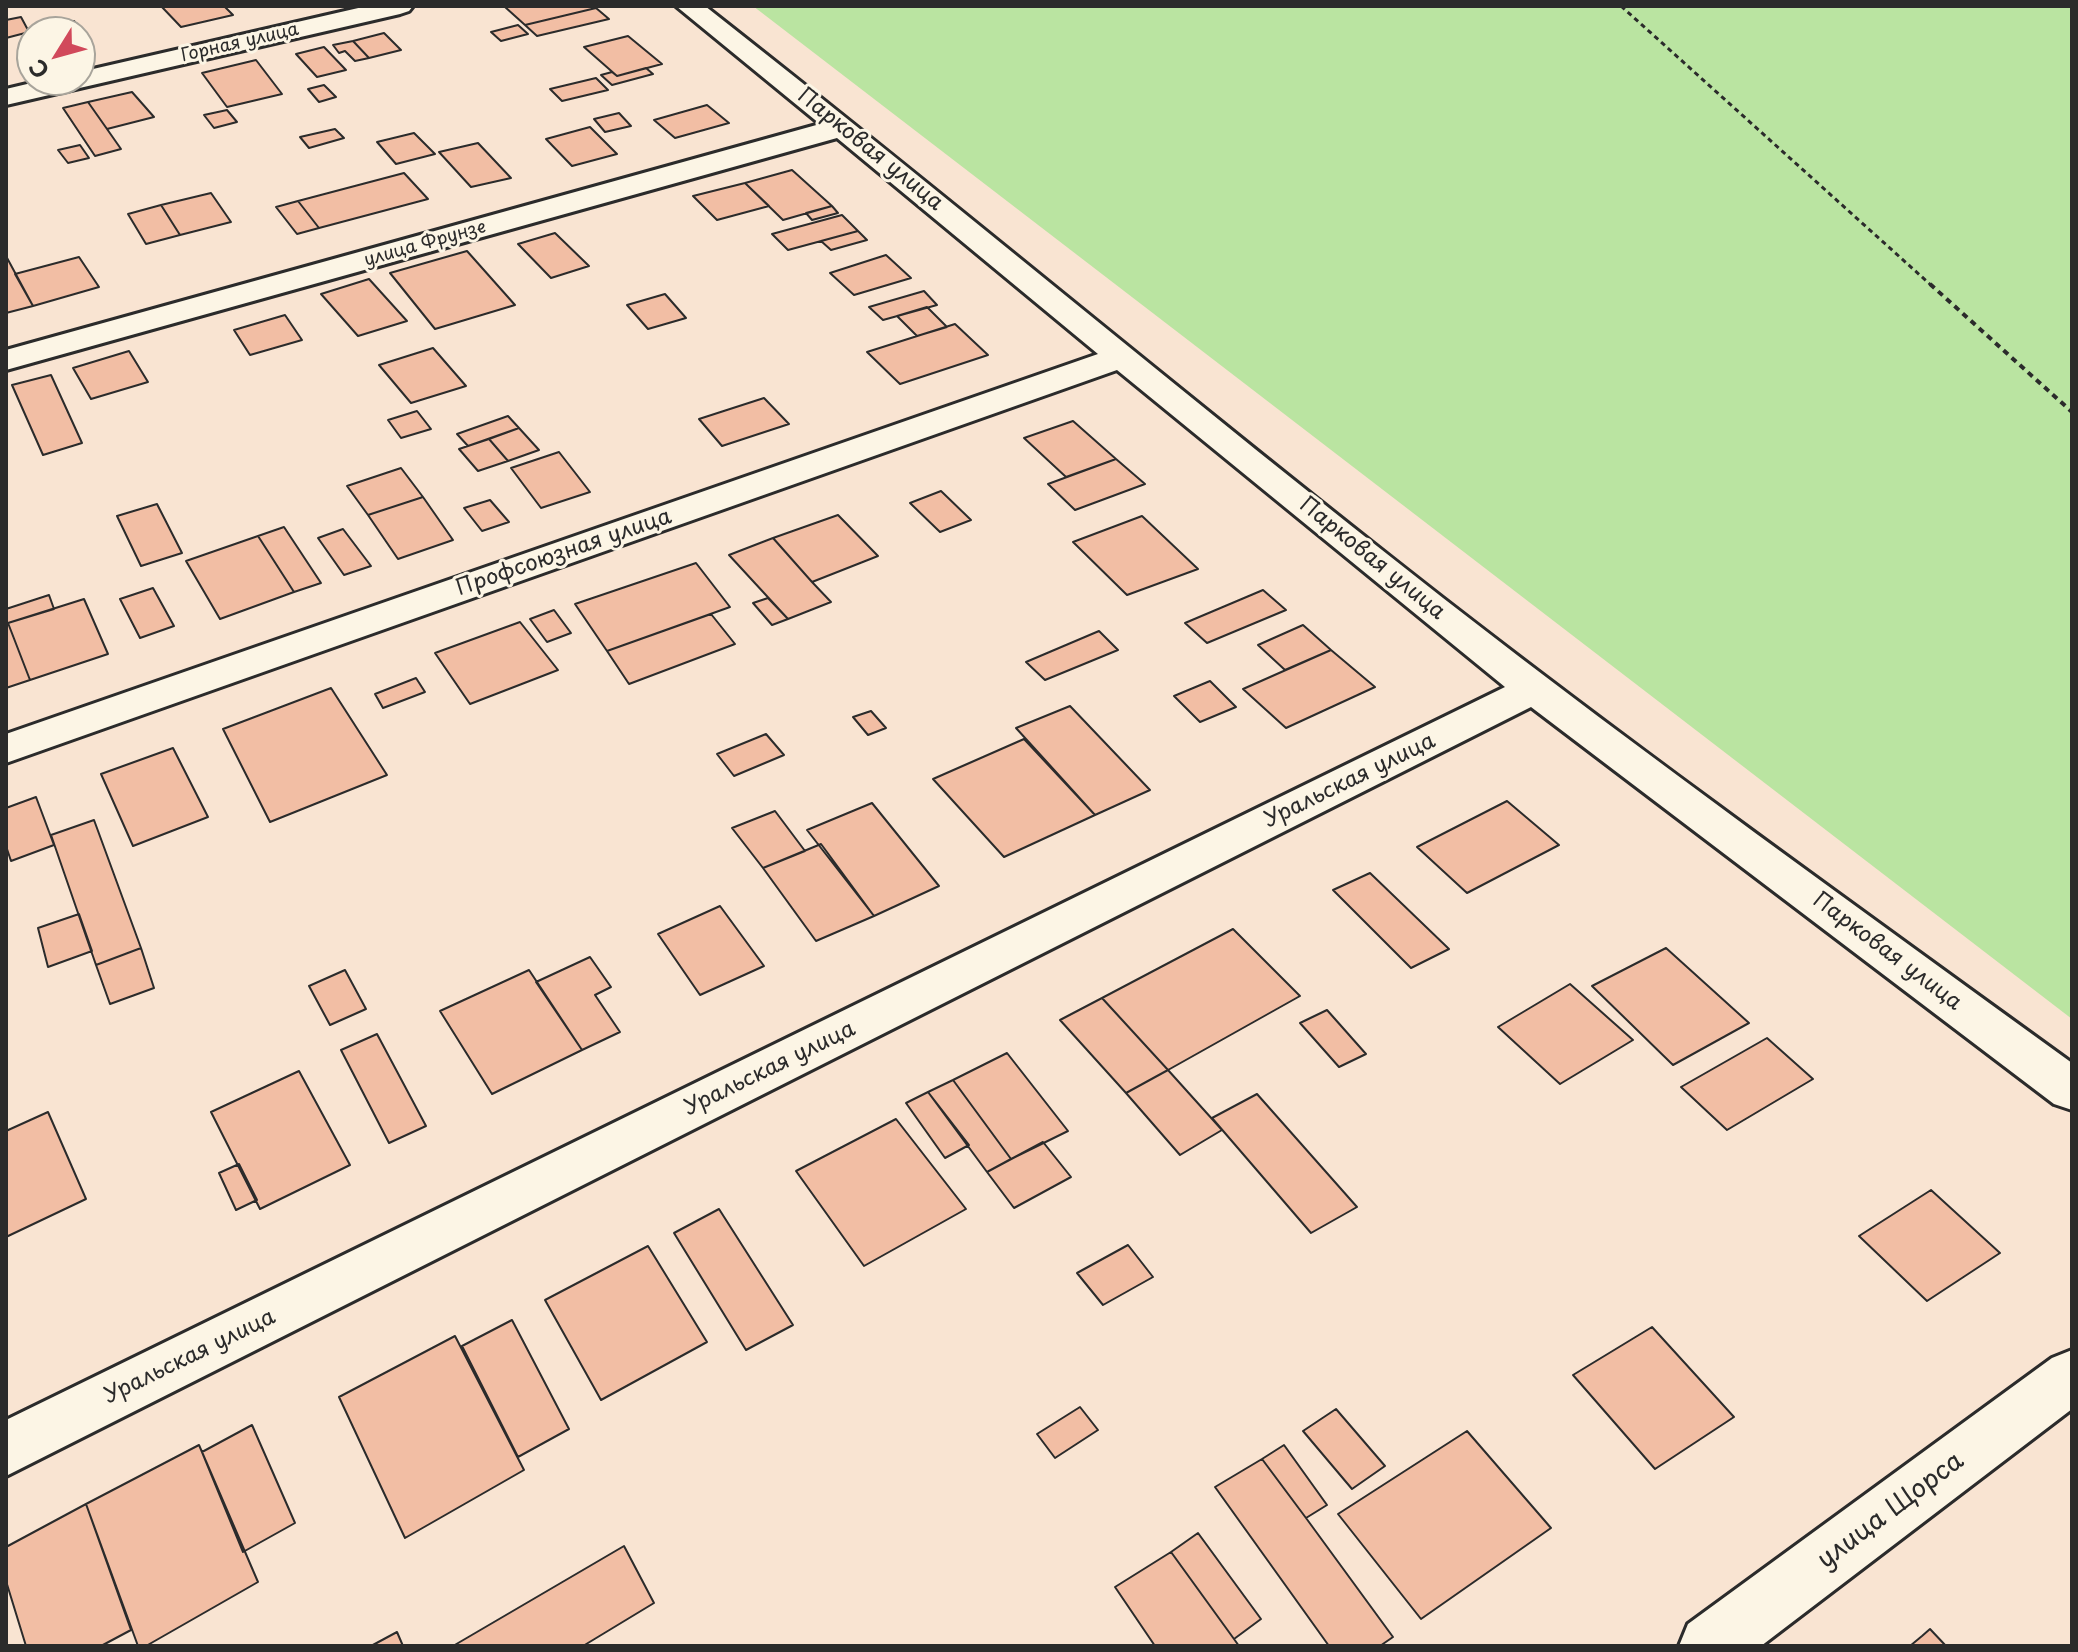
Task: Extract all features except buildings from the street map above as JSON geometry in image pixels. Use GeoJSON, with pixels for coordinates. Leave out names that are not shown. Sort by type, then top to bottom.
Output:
{"type":"FeatureCollection","features":[{"type":"Feature","properties":{"kind":"street","name":"Горная улица"},"geometry":{"type":"LineString","coordinates":[[96,76],[400,6]]}},
{"type":"Feature","properties":{"kind":"street","name":"Парковая улица"},"geometry":{"type":"LineString","coordinates":[[689,6],[843,127],[1534,689],[2072,1090]]}},
{"type":"Feature","properties":{"kind":"street","name":"улица Фрунзе"},"geometry":{"type":"LineString","coordinates":[[6,360],[843,127]]}},
{"type":"Feature","properties":{"kind":"street","name":"Профсоюзная улица"},"geometry":{"type":"LineString","coordinates":[[6,749],[1122,357]]}},
{"type":"Feature","properties":{"kind":"street","name":"Уральская улица"},"geometry":{"type":"LineString","coordinates":[[6,1449],[1534,689]]}},
{"type":"Feature","properties":{"kind":"street","name":"улица Щорса"},"geometry":{"type":"LineString","coordinates":[[1710,1646],[2072,1376]]}},
{"type":"Feature","properties":{"kind":"path"},"geometry":{"type":"LineString","coordinates":[[1621,6],[2072,412]]}},
{"type":"Feature","properties":{"kind":"green space"},"geometry":{"type":"Polygon","coordinates":[[[753,6],[2072,6],[2072,1019],[753,6]]]}}]}
